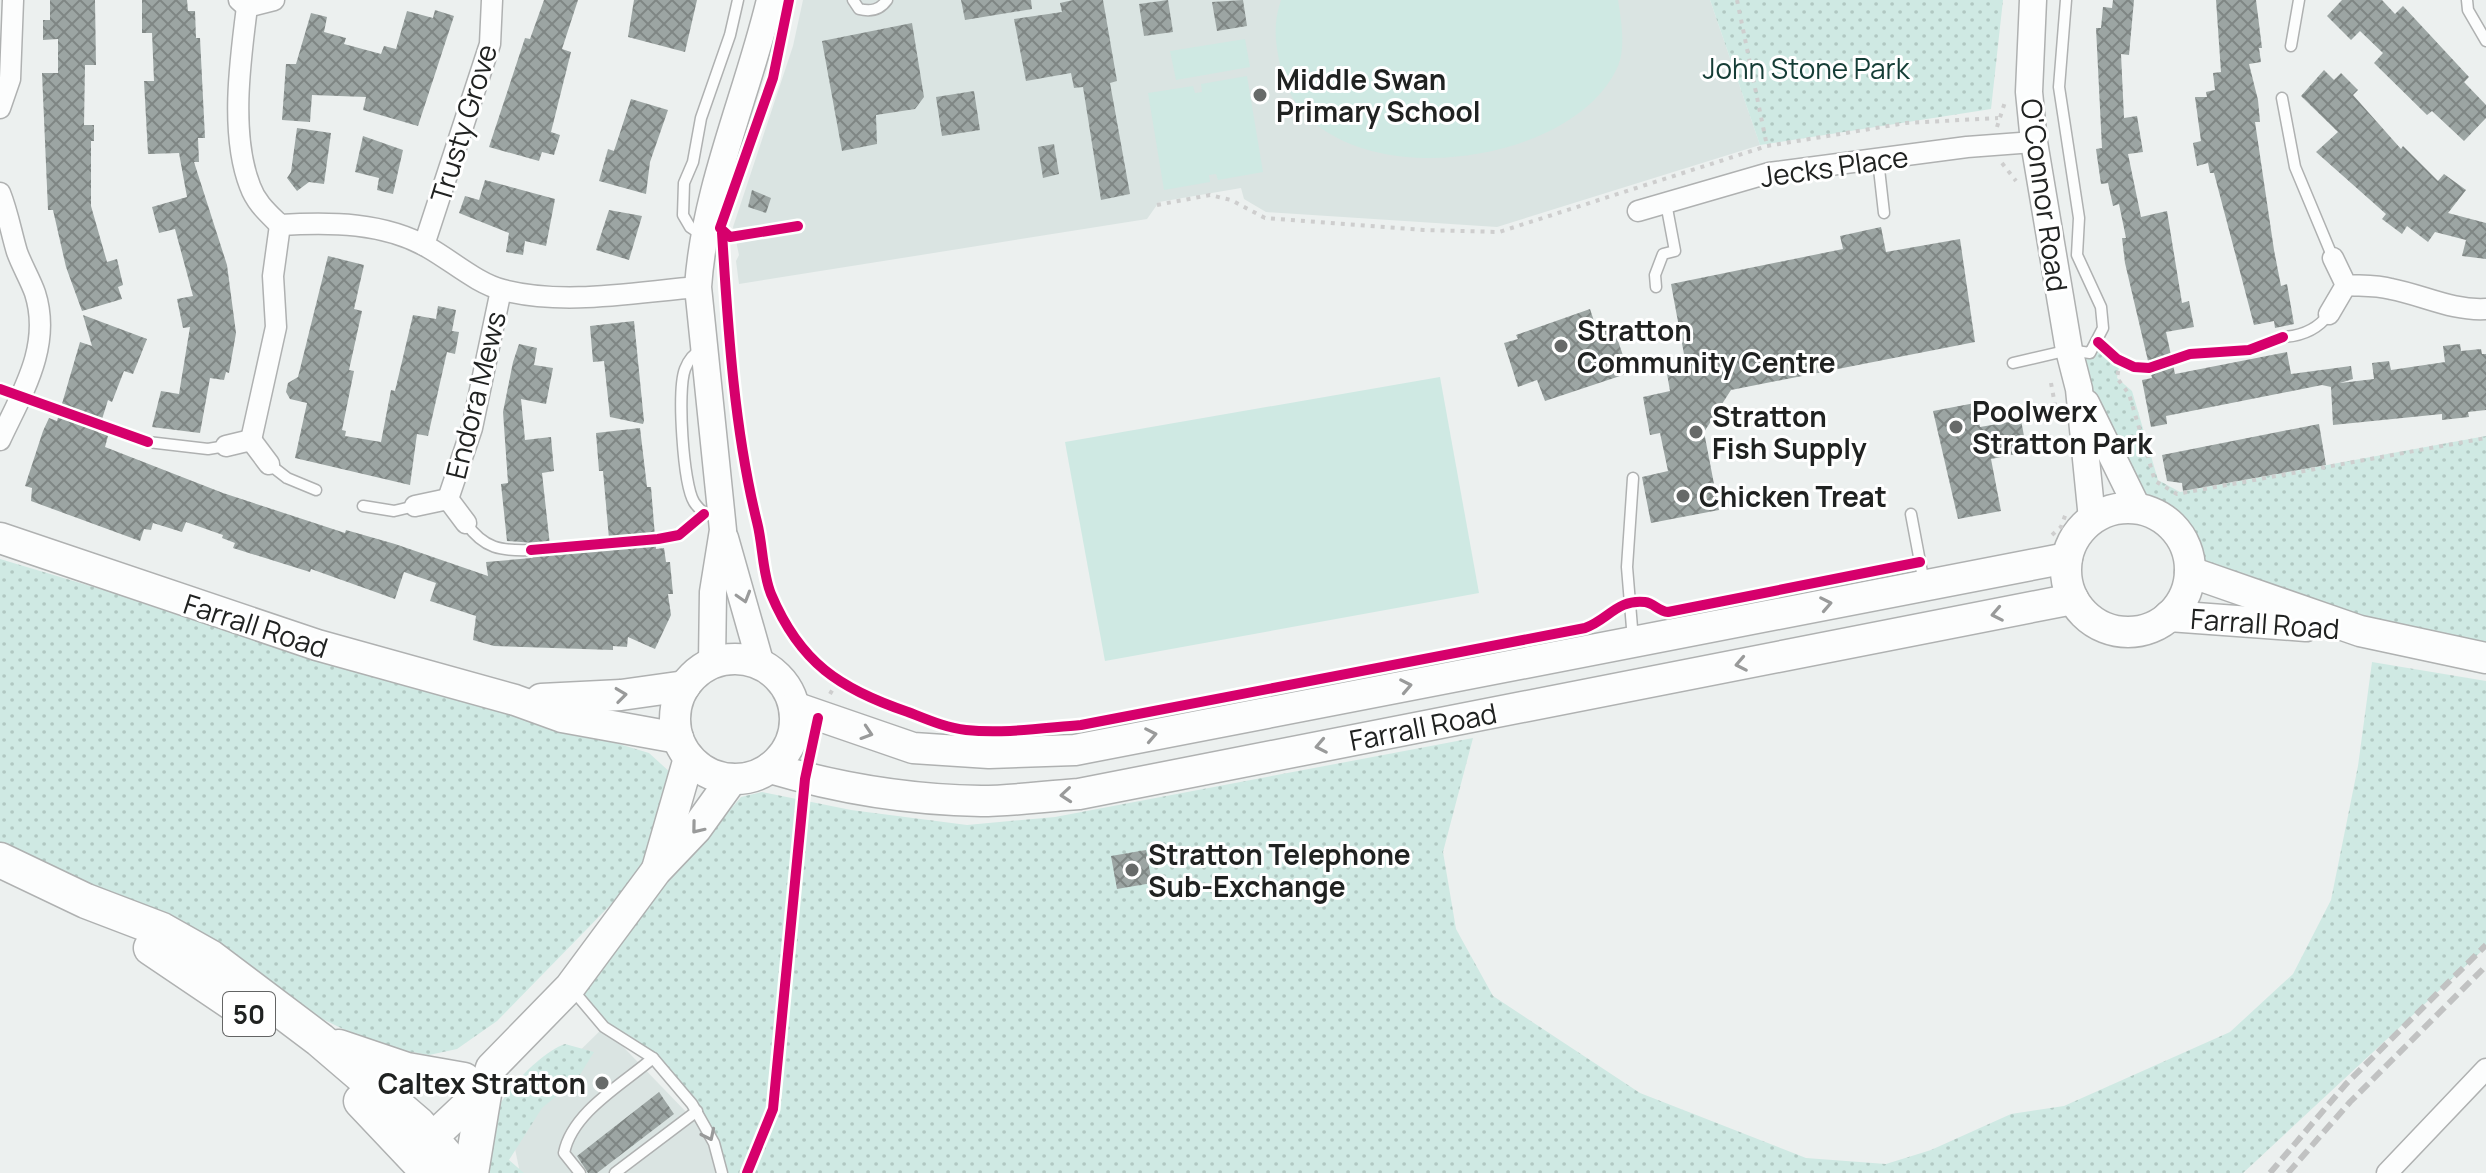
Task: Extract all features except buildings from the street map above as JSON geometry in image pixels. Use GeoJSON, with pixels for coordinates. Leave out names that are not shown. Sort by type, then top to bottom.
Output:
{"type":"FeatureCollection","features":[{"type":"Feature","properties":{"kind":"main road"},"geometry":{"type":"LineString","coordinates":[[2138,509],[2169,524],[2184,545],[2190,572],[2181,602],[2169,616],[2136,632],[2115,631],[2086,615],[2073,599],[2066,577],[2067,558],[2080,531],[2080,510],[2138,509]]}},
{"type":"Feature","properties":{"kind":"main road","name":"Farrall Road"},"geometry":{"type":"LineString","coordinates":[[0,538],[317,645],[515,700],[562,717],[683,748],[701,769],[732,779]]}},
{"type":"Feature","properties":{"kind":"main road","name":"Farrall Road"},"geometry":{"type":"LineString","coordinates":[[794,707],[913,748],[989,753],[1075,750],[2067,558]]}},
{"type":"Feature","properties":{"kind":"main road","name":"Farrall Road"},"geometry":{"type":"LineString","coordinates":[[2190,572],[2360,631],[2486,658]]}},
{"type":"Feature","properties":{"kind":"main road","name":"Farrall Road"},"geometry":{"type":"LineString","coordinates":[[770,768],[805,779],[899,794],[982,801],[1079,794],[2073,599]]}},
{"type":"Feature","properties":{"kind":"main road","name":"Farrall Road"},"geometry":{"type":"LineString","coordinates":[[2169,616],[2360,631]]}},
{"type":"Feature","properties":{"kind":"main road"},"geometry":{"type":"LineString","coordinates":[[419,1146],[570,987],[656,871],[696,829],[732,779],[758,775],[770,768],[785,752],[794,730],[794,707],[776,675],[761,665],[745,660],[712,663],[685,686],[676,711],[683,748],[656,871]]}},
{"type":"Feature","properties":{"kind":"main road","name":"Farrall Road"},"geometry":{"type":"LineString","coordinates":[[515,700],[572,699],[685,686]]}},
{"type":"Feature","properties":{"kind":"main road","name":"50"},"geometry":{"type":"LineString","coordinates":[[0,860],[86,901],[162,930],[210,957],[320,1040],[419,1146]]}},
{"type":"Feature","properties":{"kind":"main road","name":"50"},"geometry":{"type":"LineString","coordinates":[[86,901],[112,923],[279,1035],[419,1146],[461,1173]]}},
{"type":"Feature","properties":{"kind":"main road"},"geometry":{"type":"LineString","coordinates":[[320,1040],[407,1070],[480,1079]]}},
{"type":"Feature","properties":{"kind":"main road"},"geometry":{"type":"LineString","coordinates":[[471,1173],[480,1079]]}},
{"type":"Feature","properties":{"kind":"street"},"geometry":{"type":"LineString","coordinates":[[0,108],[10,79],[13,0]]}},
{"type":"Feature","properties":{"kind":"street"},"geometry":{"type":"LineString","coordinates":[[274,0],[243,4],[239,69],[242,147],[250,185],[260,205],[280,225],[325,223],[371,228],[424,245],[501,290],[590,296],[698,287]]}},
{"type":"Feature","properties":{"kind":"street","name":"Trusty Grove"},"geometry":{"type":"LineString","coordinates":[[424,245],[490,44],[492,0]]}},
{"type":"Feature","properties":{"kind":"street"},"geometry":{"type":"LineString","coordinates":[[761,665],[722,524],[698,287],[703,236],[727,138],[770,0]]}},
{"type":"Feature","properties":{"kind":"street","name":"O'Connor Road"},"geometry":{"type":"LineString","coordinates":[[2033,0],[2029,92],[2058,352],[2138,509]]}},
{"type":"Feature","properties":{"kind":"street","name":"Jecks Place"},"geometry":{"type":"LineString","coordinates":[[1638,211],[1769,173],[2034,142]]}},
{"type":"Feature","properties":{"kind":"street"},"geometry":{"type":"LineString","coordinates":[[0,193],[10,216],[17,251],[35,294],[41,333],[34,367],[0,440]]}},
{"type":"Feature","properties":{"kind":"street"},"geometry":{"type":"LineString","coordinates":[[269,464],[251,440],[276,327],[273,276],[280,225]]}},
{"type":"Feature","properties":{"kind":"street"},"geometry":{"type":"LineString","coordinates":[[2333,258],[2346,285]]}},
{"type":"Feature","properties":{"kind":"street"},"geometry":{"type":"LineString","coordinates":[[2346,285],[2391,288],[2425,300],[2472,310],[2486,309]]}},
{"type":"Feature","properties":{"kind":"street"},"geometry":{"type":"LineString","coordinates":[[2329,314],[2346,285]]}},
{"type":"Feature","properties":{"kind":"street","name":"Endora Mews"},"geometry":{"type":"LineString","coordinates":[[448,499],[472,428],[501,290]]}},
{"type":"Feature","properties":{"kind":"street","name":"O'Connor Road"},"geometry":{"type":"LineString","coordinates":[[2079,389],[2080,510]]}},
{"type":"Feature","properties":{"kind":"street"},"geometry":{"type":"LineString","coordinates":[[226,446],[251,440]]}},
{"type":"Feature","properties":{"kind":"street","name":"Endora Mews"},"geometry":{"type":"LineString","coordinates":[[415,506],[448,499]]}},
{"type":"Feature","properties":{"kind":"street","name":"Endora Mews"},"geometry":{"type":"LineString","coordinates":[[448,499],[466,523]]}},
{"type":"Feature","properties":{"kind":"street"},"geometry":{"type":"LineString","coordinates":[[712,663],[713,592],[722,524]]}},
{"type":"Feature","properties":{"kind":"street"},"geometry":{"type":"LineString","coordinates":[[2387,1173],[2486,1069]]}},
{"type":"Feature","properties":{"kind":"lane"},"geometry":{"type":"LineString","coordinates":[[703,236],[690,227],[683,215],[683,191],[693,162],[701,118],[730,35],[738,0]]}},
{"type":"Feature","properties":{"kind":"lane"},"geometry":{"type":"LineString","coordinates":[[853,0],[859,9],[867,11],[878,9],[887,0]]}},
{"type":"Feature","properties":{"kind":"lane"},"geometry":{"type":"LineString","coordinates":[[2013,363],[2058,352],[2090,353],[2103,328],[2101,307],[2077,255],[2079,218],[2062,121],[2061,48],[2066,0]]}},
{"type":"Feature","properties":{"kind":"lane"},"geometry":{"type":"LineString","coordinates":[[2291,46],[2299,0]]}},
{"type":"Feature","properties":{"kind":"lane"},"geometry":{"type":"LineString","coordinates":[[2467,0],[2468,10],[2486,41]]}},
{"type":"Feature","properties":{"kind":"lane"},"geometry":{"type":"LineString","coordinates":[[2282,98],[2295,167],[2333,258]]}},
{"type":"Feature","properties":{"kind":"lane"},"geometry":{"type":"LineString","coordinates":[[1878,160],[1884,213]]}},
{"type":"Feature","properties":{"kind":"lane"},"geometry":{"type":"LineString","coordinates":[[1656,287],[1658,262],[1663,254],[1675,251],[1665,201]]}},
{"type":"Feature","properties":{"kind":"lane"},"geometry":{"type":"LineString","coordinates":[[2283,337],[2312,329],[2329,314]]}},
{"type":"Feature","properties":{"kind":"lane"},"geometry":{"type":"LineString","coordinates":[[148,442],[208,449],[226,446]]}},
{"type":"Feature","properties":{"kind":"lane"},"geometry":{"type":"LineString","coordinates":[[269,464],[287,478],[316,490]]}},
{"type":"Feature","properties":{"kind":"lane"},"geometry":{"type":"LineString","coordinates":[[1633,478],[1627,567],[1634,641]]}},
{"type":"Feature","properties":{"kind":"lane","name":"Endora Mews"},"geometry":{"type":"LineString","coordinates":[[363,506],[394,511],[415,506]]}},
{"type":"Feature","properties":{"kind":"lane"},"geometry":{"type":"LineString","coordinates":[[1911,514],[1924,585]]}},
{"type":"Feature","properties":{"kind":"lane","name":"Endora Mews"},"geometry":{"type":"LineString","coordinates":[[466,523],[488,547],[505,551],[531,550]]}},
{"type":"Feature","properties":{"kind":"lane"},"geometry":{"type":"LineString","coordinates":[[570,987],[604,1027],[653,1058],[697,1111],[714,1143],[722,1173]]}},
{"type":"Feature","properties":{"kind":"lane"},"geometry":{"type":"LineString","coordinates":[[580,1173],[564,1153],[567,1139],[582,1118],[653,1058]]}},
{"type":"Feature","properties":{"kind":"lane"},"geometry":{"type":"LineString","coordinates":[[615,1173],[697,1111]]}},
{"type":"Feature","properties":{"kind":"path"},"geometry":{"type":"LineString","coordinates":[[1737,0],[1767,146]]}},
{"type":"Feature","properties":{"kind":"path"},"geometry":{"type":"LineString","coordinates":[[1157,205],[1210,195],[1231,200],[1265,218],[1423,230],[1499,232],[1767,146],[1906,123],[1998,118]]}},
{"type":"Feature","properties":{"kind":"path"},"geometry":{"type":"LineString","coordinates":[[1998,145],[2003,166],[2018,184]]}},
{"type":"Feature","properties":{"kind":"path"},"geometry":{"type":"LineString","coordinates":[[2098,342],[2120,361],[2134,367]]}},
{"type":"Feature","properties":{"kind":"path"},"geometry":{"type":"LineString","coordinates":[[2056,414],[2058,352]]}},
{"type":"Feature","properties":{"kind":"path"},"geometry":{"type":"LineString","coordinates":[[2120,361],[2117,378],[2129,394],[2155,481],[2177,494],[2486,438]]}},
{"type":"Feature","properties":{"kind":"path"},"geometry":{"type":"LineString","coordinates":[[2041,540],[2080,510]]}},
{"type":"Feature","properties":{"kind":"path"},"geometry":{"type":"LineString","coordinates":[[826,673],[850,690]]}},
{"type":"Feature","properties":{"kind":"shaded area","name":"Middle Swan Primary School"},"geometry":{"type":"Polygon","coordinates":[[[803,0],[1710,0],[1760,145],[1497,227],[1266,212],[1244,199],[1241,188],[1159,202],[1147,219],[739,284],[736,261],[739,255],[733,227],[793,46],[803,0]]]}},
{"type":"Feature","properties":{"kind":"shaded area","name":"Caltex Stratton"},"geometry":{"type":"Polygon","coordinates":[[[604,1027],[745,1173],[520,1173],[509,1120],[604,1027]]]}},
{"type":"Feature","properties":{"kind":"green space"},"geometry":{"type":"Polygon","coordinates":[[[1281,0],[1618,0],[1622,50],[1618,66],[1591,103],[1549,131],[1498,150],[1442,158],[1387,154],[1338,138],[1301,109],[1278,56],[1276,25],[1281,0]]]}},
{"type":"Feature","properties":{"kind":"green space","name":"John Stone Park"},"geometry":{"type":"Polygon","coordinates":[[[1710,0],[2003,0],[1991,109],[1760,145],[1710,0]]]}},
{"type":"Feature","properties":{"kind":"green space"},"geometry":{"type":"Polygon","coordinates":[[[1245,39],[1250,67],[1176,80],[1170,51],[1245,39]]]}},
{"type":"Feature","properties":{"kind":"green space"},"geometry":{"type":"Polygon","coordinates":[[[1247,76],[1263,172],[1218,180],[1216,174],[1209,175],[1210,182],[1164,190],[1148,93],[1193,86],[1195,93],[1202,92],[1201,84],[1247,76]]]}},
{"type":"Feature","properties":{"kind":"green space"},"geometry":{"type":"Polygon","coordinates":[[[2098,342],[2120,361],[2117,378],[2132,391],[2158,480],[2180,492],[2486,436],[2486,657],[2190,572],[2184,549],[2174,532],[2159,518],[2138,509],[2069,350],[2090,353],[2098,342]]]}},
{"type":"Feature","properties":{"kind":"green space"},"geometry":{"type":"Polygon","coordinates":[[[1440,377],[1479,593],[1105,661],[1065,442],[1440,377]]]}},
{"type":"Feature","properties":{"kind":"green space"},"geometry":{"type":"Polygon","coordinates":[[[0,559],[649,753],[672,774],[655,843],[627,888],[497,1021],[457,1049],[429,1055],[395,1049],[341,1028],[0,862],[0,559]]]}},
{"type":"Feature","properties":{"kind":"green space"},"geometry":{"type":"Polygon","coordinates":[[[2372,662],[2486,681],[2486,947],[2243,1173],[722,1173],[697,1111],[653,1058],[604,1027],[570,987],[671,879],[741,797],[762,792],[851,810],[967,825],[1055,817],[1473,738],[1443,852],[1456,929],[1493,996],[1640,1093],[1806,1158],[1886,1164],[1931,1150],[2011,1114],[2064,1106],[2230,1032],[2293,974],[2331,900],[2358,766],[2372,662]]]}},
{"type":"Feature","properties":{"kind":"green space"},"geometry":{"type":"Polygon","coordinates":[[[565,1044],[594,1052],[578,1078],[542,1108],[509,1160],[524,1173],[481,1173],[491,1125],[505,1097],[534,1064],[565,1044]]]}},
{"type":"Feature","properties":{"kind":"railway"},"geometry":{"type":"LineString","coordinates":[[2270,1173],[2346,1084],[2486,945]]}},
{"type":"Feature","properties":{"kind":"railway"},"geometry":{"type":"LineString","coordinates":[[2288,1173],[2350,1102],[2486,966]]}},
{"type":"Feature","properties":{"kind":"cycle path"},"geometry":{"type":"LineString","coordinates":[[789,0],[773,78],[720,228],[730,237],[798,226]]}},
{"type":"Feature","properties":{"kind":"cycle path"},"geometry":{"type":"LineString","coordinates":[[722,233],[737,415],[771,594],[795,638],[825,670],[862,694],[936,723],[966,730],[994,731],[1081,725],[1585,628],[1620,607],[1635,602],[1648,603],[1668,612],[1920,562]]}},
{"type":"Feature","properties":{"kind":"cycle path"},"geometry":{"type":"LineString","coordinates":[[2098,342],[2117,359],[2134,367],[2149,368],[2190,354],[2249,350],[2283,337]]}},
{"type":"Feature","properties":{"kind":"cycle path"},"geometry":{"type":"LineString","coordinates":[[0,389],[148,442]]}},
{"type":"Feature","properties":{"kind":"cycle path"},"geometry":{"type":"LineString","coordinates":[[531,550],[679,535],[704,514]]}},
{"type":"Feature","properties":{"kind":"cycle path"},"geometry":{"type":"LineString","coordinates":[[747,1173],[773,1109],[805,779],[818,718]]}},
{"type":"Feature","properties":{"kind":"place","name":"Middle Swan Primary School"},"geometry":{"type":"Point","coordinates":[1260,95]}},
{"type":"Feature","properties":{"kind":"place","name":"Stratton Community Centre"},"geometry":{"type":"Point","coordinates":[1561,346]}},
{"type":"Feature","properties":{"kind":"place","name":"Poolwerx Stratton Park"},"geometry":{"type":"Point","coordinates":[1956,427]}},
{"type":"Feature","properties":{"kind":"place","name":"Stratton Fish Supply"},"geometry":{"type":"Point","coordinates":[1696,432]}},
{"type":"Feature","properties":{"kind":"place","name":"Chicken Treat"},"geometry":{"type":"Point","coordinates":[1683,496]}},
{"type":"Feature","properties":{"kind":"place","name":"Stratton Telephone Sub-Exchange"},"geometry":{"type":"Point","coordinates":[1132,870]}},
{"type":"Feature","properties":{"kind":"place","name":"Caltex Stratton"},"geometry":{"type":"Point","coordinates":[602,1083]}}]}
